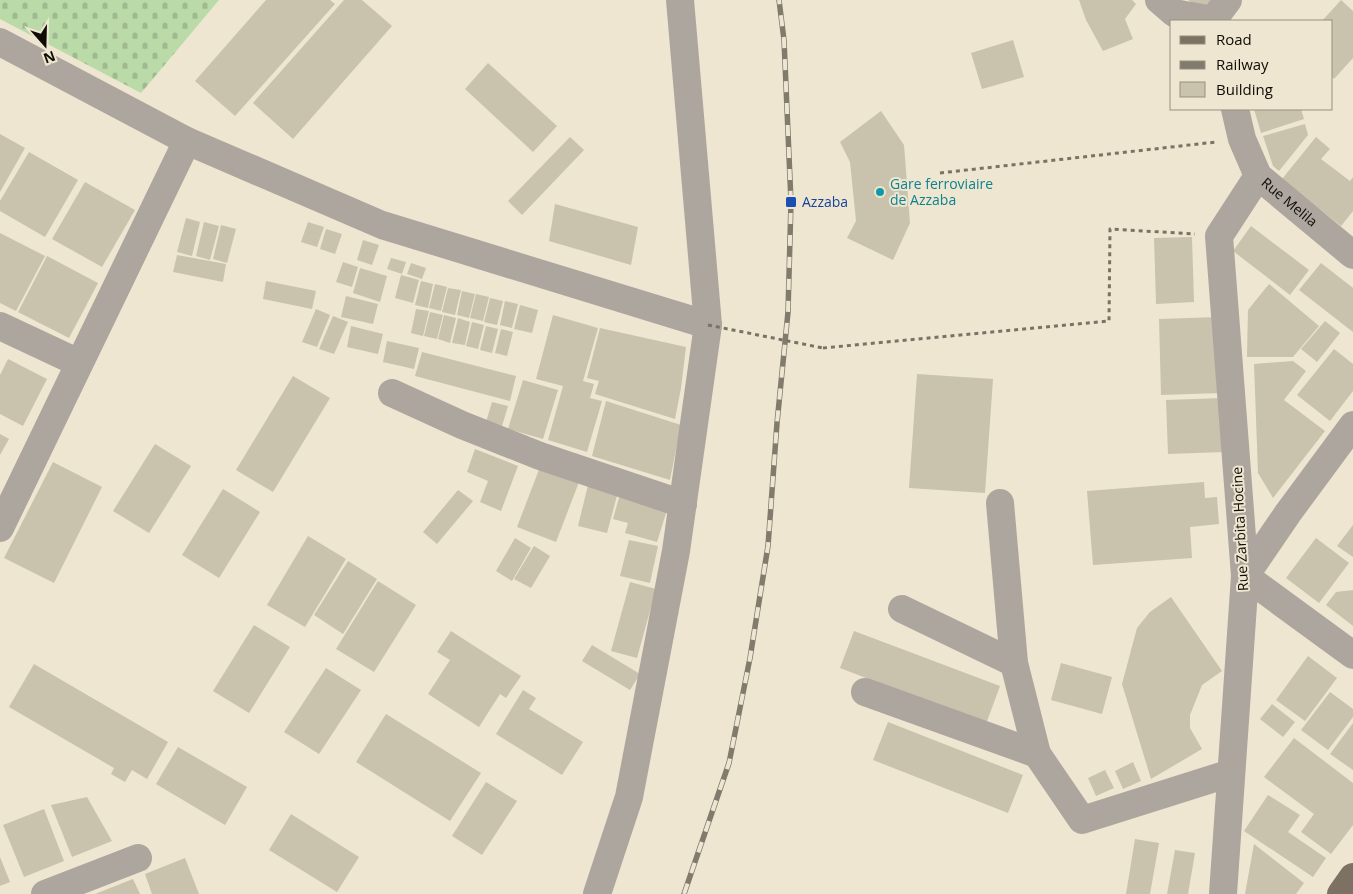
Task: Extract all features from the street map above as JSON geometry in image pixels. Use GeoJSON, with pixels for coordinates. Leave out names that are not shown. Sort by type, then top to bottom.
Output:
{"type":"FeatureCollection","features":[{"type":"Feature","properties":{"kind":"main road"},"geometry":{"type":"LineString","coordinates":[[1340,894],[1353,877]]}},
{"type":"Feature","properties":{"kind":"street"},"geometry":{"type":"LineString","coordinates":[[597,894],[629,797],[676,551],[708,324],[680,0]]}},
{"type":"Feature","properties":{"kind":"street"},"geometry":{"type":"LineString","coordinates":[[1159,0],[1174,13],[1218,14]]}},
{"type":"Feature","properties":{"kind":"street"},"geometry":{"type":"LineString","coordinates":[[0,42],[187,140],[382,226],[708,324]]}},
{"type":"Feature","properties":{"kind":"street","name":"Rue Melila"},"geometry":{"type":"LineString","coordinates":[[1235,110],[1242,139],[1258,176],[1353,255]]}},
{"type":"Feature","properties":{"kind":"street"},"geometry":{"type":"LineString","coordinates":[[0,526],[187,140]]}},
{"type":"Feature","properties":{"kind":"street"},"geometry":{"type":"LineString","coordinates":[[1219,236],[1258,176]]}},
{"type":"Feature","properties":{"kind":"street","name":"Rue Zarbita Hocine"},"geometry":{"type":"LineString","coordinates":[[1219,236],[1245,576],[1222,894]]}},
{"type":"Feature","properties":{"kind":"street"},"geometry":{"type":"LineString","coordinates":[[0,326],[79,363]]}},
{"type":"Feature","properties":{"kind":"street"},"geometry":{"type":"LineString","coordinates":[[392,393],[462,425],[540,456],[683,504]]}},
{"type":"Feature","properties":{"kind":"street"},"geometry":{"type":"LineString","coordinates":[[1353,424],[1245,576],[1353,655]]}},
{"type":"Feature","properties":{"kind":"street"},"geometry":{"type":"LineString","coordinates":[[1000,503],[1014,664],[1037,754],[1082,820],[1231,774]]}},
{"type":"Feature","properties":{"kind":"street"},"geometry":{"type":"LineString","coordinates":[[902,609],[1014,664]]}},
{"type":"Feature","properties":{"kind":"street"},"geometry":{"type":"LineString","coordinates":[[865,692],[1037,754]]}},
{"type":"Feature","properties":{"kind":"street"},"geometry":{"type":"LineString","coordinates":[[45,894],[138,858]]}},
{"type":"Feature","properties":{"kind":"path"},"geometry":{"type":"LineString","coordinates":[[940,173],[1242,139]]}},
{"type":"Feature","properties":{"kind":"path"},"geometry":{"type":"LineString","coordinates":[[708,324],[823,348],[1109,321],[1110,229],[1219,236]]}},
{"type":"Feature","properties":{"kind":"green space"},"geometry":{"type":"Polygon","coordinates":[[[0,0],[219,0],[141,93],[0,19],[0,0]]]}},
{"type":"Feature","properties":{"kind":"building"},"geometry":{"type":"Polygon","coordinates":[[[266,0],[330,0],[335,4],[235,116],[195,81],[266,0]]]}},
{"type":"Feature","properties":{"kind":"building"},"geometry":{"type":"Polygon","coordinates":[[[344,0],[362,0],[392,26],[293,139],[253,103],[344,0]]]}},
{"type":"Feature","properties":{"kind":"building"},"geometry":{"type":"Polygon","coordinates":[[[1079,0],[1132,0],[1136,4],[1125,19],[1133,39],[1103,51],[1086,20],[1079,0]]]}},
{"type":"Feature","properties":{"kind":"building"},"geometry":{"type":"Polygon","coordinates":[[[1188,0],[1214,0],[1205,12],[1188,0]]]}},
{"type":"Feature","properties":{"kind":"building"},"geometry":{"type":"Polygon","coordinates":[[[1341,0],[1353,11],[1353,58],[1334,79],[1333,20],[1323,20],[1341,0]]]}},
{"type":"Feature","properties":{"kind":"building"},"geometry":{"type":"Polygon","coordinates":[[[1013,40],[1024,77],[982,89],[971,53],[1013,40]]]}},
{"type":"Feature","properties":{"kind":"building"},"geometry":{"type":"Polygon","coordinates":[[[488,63],[557,126],[533,152],[465,89],[488,63]]]}},
{"type":"Feature","properties":{"kind":"building"},"geometry":{"type":"Polygon","coordinates":[[[1254,110],[1301,110],[1304,119],[1261,133],[1254,110]]]}},
{"type":"Feature","properties":{"kind":"building","name":"Gare ferroviaire de Azzaba"},"geometry":{"type":"Polygon","coordinates":[[[881,111],[904,145],[910,223],[893,260],[847,238],[856,221],[850,162],[840,142],[881,111]]]}},
{"type":"Feature","properties":{"kind":"building"},"geometry":{"type":"Polygon","coordinates":[[[1305,124],[1308,135],[1279,171],[1273,166],[1263,136],[1305,124]]]}},
{"type":"Feature","properties":{"kind":"building"},"geometry":{"type":"Polygon","coordinates":[[[0,134],[25,148],[0,192],[0,134]]]}},
{"type":"Feature","properties":{"kind":"building"},"geometry":{"type":"Polygon","coordinates":[[[570,137],[584,150],[522,215],[508,201],[570,137]]]}},
{"type":"Feature","properties":{"kind":"building"},"geometry":{"type":"Polygon","coordinates":[[[1316,137],[1330,149],[1321,159],[1350,181],[1353,177],[1353,211],[1341,226],[1282,179],[1316,137]]]}},
{"type":"Feature","properties":{"kind":"building"},"geometry":{"type":"Polygon","coordinates":[[[29,152],[78,180],[45,237],[0,211],[0,201],[29,152]]]}},
{"type":"Feature","properties":{"kind":"building"},"geometry":{"type":"Polygon","coordinates":[[[85,182],[135,210],[102,267],[52,239],[85,182]]]}},
{"type":"Feature","properties":{"kind":"building"},"geometry":{"type":"Polygon","coordinates":[[[555,204],[638,227],[631,265],[549,241],[555,204]]]}},
{"type":"Feature","properties":{"kind":"building"},"geometry":{"type":"Polygon","coordinates":[[[186,218],[200,222],[192,256],[177,252],[186,218]]]}},
{"type":"Feature","properties":{"kind":"building"},"geometry":{"type":"Polygon","coordinates":[[[204,222],[219,226],[210,260],[196,256],[204,222]]]}},
{"type":"Feature","properties":{"kind":"building"},"geometry":{"type":"Polygon","coordinates":[[[308,222],[324,227],[317,247],[301,242],[308,222]]]}},
{"type":"Feature","properties":{"kind":"building"},"geometry":{"type":"Polygon","coordinates":[[[221,225],[236,229],[227,263],[213,259],[221,225]]]}},
{"type":"Feature","properties":{"kind":"building"},"geometry":{"type":"Polygon","coordinates":[[[1251,226],[1309,270],[1290,295],[1233,251],[1251,226]]]}},
{"type":"Feature","properties":{"kind":"building"},"geometry":{"type":"Polygon","coordinates":[[[326,229],[342,234],[335,254],[320,249],[326,229]]]}},
{"type":"Feature","properties":{"kind":"building"},"geometry":{"type":"Polygon","coordinates":[[[0,233],[45,256],[16,311],[0,303],[0,233]]]}},
{"type":"Feature","properties":{"kind":"building"},"geometry":{"type":"Polygon","coordinates":[[[1192,237],[1194,302],[1156,304],[1154,238],[1192,237]]]}},
{"type":"Feature","properties":{"kind":"building"},"geometry":{"type":"Polygon","coordinates":[[[363,240],[379,245],[372,265],[357,260],[363,240]]]}},
{"type":"Feature","properties":{"kind":"building"},"geometry":{"type":"Polygon","coordinates":[[[177,255],[226,264],[223,282],[173,272],[177,255]]]}},
{"type":"Feature","properties":{"kind":"building"},"geometry":{"type":"Polygon","coordinates":[[[47,256],[98,283],[69,338],[18,312],[47,256]]]}},
{"type":"Feature","properties":{"kind":"building"},"geometry":{"type":"Polygon","coordinates":[[[391,258],[406,262],[402,274],[387,269],[391,258]]]}},
{"type":"Feature","properties":{"kind":"building"},"geometry":{"type":"Polygon","coordinates":[[[343,262],[358,267],[352,287],[336,282],[343,262]]]}},
{"type":"Feature","properties":{"kind":"building"},"geometry":{"type":"Polygon","coordinates":[[[411,263],[426,268],[422,279],[407,274],[411,263]]]}},
{"type":"Feature","properties":{"kind":"building"},"geometry":{"type":"Polygon","coordinates":[[[1321,263],[1353,288],[1353,332],[1299,290],[1321,263]]]}},
{"type":"Feature","properties":{"kind":"building"},"geometry":{"type":"Polygon","coordinates":[[[360,268],[387,276],[380,302],[353,293],[360,268]]]}},
{"type":"Feature","properties":{"kind":"building"},"geometry":{"type":"Polygon","coordinates":[[[401,275],[419,280],[413,303],[395,298],[401,275]]]}},
{"type":"Feature","properties":{"kind":"building"},"geometry":{"type":"Polygon","coordinates":[[[266,281],[316,291],[312,309],[263,299],[266,281]]]}},
{"type":"Feature","properties":{"kind":"building"},"geometry":{"type":"Polygon","coordinates":[[[421,281],[433,284],[428,308],[415,305],[421,281]]]}},
{"type":"Feature","properties":{"kind":"building"},"geometry":{"type":"Polygon","coordinates":[[[435,284],[447,287],[441,311],[429,308],[435,284]]]}},
{"type":"Feature","properties":{"kind":"building"},"geometry":{"type":"Polygon","coordinates":[[[1269,284],[1319,326],[1293,357],[1247,357],[1248,310],[1269,284]]]}},
{"type":"Feature","properties":{"kind":"building"},"geometry":{"type":"Polygon","coordinates":[[[448,288],[461,290],[455,315],[442,312],[448,288]]]}},
{"type":"Feature","properties":{"kind":"building"},"geometry":{"type":"Polygon","coordinates":[[[462,291],[475,294],[469,318],[457,315],[462,291]]]}},
{"type":"Feature","properties":{"kind":"building"},"geometry":{"type":"Polygon","coordinates":[[[476,294],[489,297],[483,321],[470,318],[476,294]]]}},
{"type":"Feature","properties":{"kind":"building"},"geometry":{"type":"Polygon","coordinates":[[[346,296],[378,304],[373,324],[341,317],[346,296]]]}},
{"type":"Feature","properties":{"kind":"building"},"geometry":{"type":"Polygon","coordinates":[[[490,298],[503,301],[497,325],[484,322],[490,298]]]}},
{"type":"Feature","properties":{"kind":"building"},"geometry":{"type":"Polygon","coordinates":[[[505,301],[518,304],[512,328],[500,325],[505,301]]]}},
{"type":"Feature","properties":{"kind":"building"},"geometry":{"type":"Polygon","coordinates":[[[520,305],[538,310],[532,333],[514,329],[520,305]]]}},
{"type":"Feature","properties":{"kind":"building"},"geometry":{"type":"Polygon","coordinates":[[[316,309],[330,315],[317,347],[302,342],[316,309]]]}},
{"type":"Feature","properties":{"kind":"building"},"geometry":{"type":"Polygon","coordinates":[[[416,309],[429,311],[423,336],[411,333],[416,309]]]}},
{"type":"Feature","properties":{"kind":"building"},"geometry":{"type":"Polygon","coordinates":[[[430,312],[443,315],[437,339],[424,336],[430,312]]]}},
{"type":"Feature","properties":{"kind":"building"},"geometry":{"type":"Polygon","coordinates":[[[444,315],[456,318],[450,343],[438,339],[444,315]]]}},
{"type":"Feature","properties":{"kind":"building"},"geometry":{"type":"Polygon","coordinates":[[[553,315],[598,328],[583,381],[594,384],[590,398],[602,401],[587,452],[548,440],[563,386],[536,379],[553,315]]]}},
{"type":"Feature","properties":{"kind":"building"},"geometry":{"type":"Polygon","coordinates":[[[333,316],[348,322],[334,354],[319,349],[333,316]]]}},
{"type":"Feature","properties":{"kind":"building"},"geometry":{"type":"Polygon","coordinates":[[[1219,317],[1222,393],[1161,395],[1159,319],[1219,317]]]}},
{"type":"Feature","properties":{"kind":"building"},"geometry":{"type":"Polygon","coordinates":[[[458,318],[470,322],[465,345],[452,343],[458,318]]]}},
{"type":"Feature","properties":{"kind":"building"},"geometry":{"type":"Polygon","coordinates":[[[1325,321],[1340,333],[1317,362],[1301,349],[1325,321]]]}},
{"type":"Feature","properties":{"kind":"building"},"geometry":{"type":"Polygon","coordinates":[[[472,322],[484,325],[478,349],[466,346],[472,322]]]}},
{"type":"Feature","properties":{"kind":"building"},"geometry":{"type":"Polygon","coordinates":[[[351,326],[383,334],[378,354],[347,347],[351,326]]]}},
{"type":"Feature","properties":{"kind":"building"},"geometry":{"type":"Polygon","coordinates":[[[486,326],[498,329],[492,353],[480,350],[486,326]]]}},
{"type":"Feature","properties":{"kind":"building"},"geometry":{"type":"Polygon","coordinates":[[[600,328],[686,347],[675,419],[595,394],[599,381],[587,378],[600,328]]]}},
{"type":"Feature","properties":{"kind":"building"},"geometry":{"type":"Polygon","coordinates":[[[501,329],[513,332],[507,356],[495,353],[501,329]]]}},
{"type":"Feature","properties":{"kind":"building"},"geometry":{"type":"Polygon","coordinates":[[[387,341],[419,348],[414,369],[383,362],[387,341]]]}},
{"type":"Feature","properties":{"kind":"building"},"geometry":{"type":"Polygon","coordinates":[[[1334,349],[1353,364],[1353,391],[1330,421],[1297,395],[1334,349]]]}},
{"type":"Feature","properties":{"kind":"building"},"geometry":{"type":"Polygon","coordinates":[[[422,352],[516,376],[510,401],[415,376],[422,352]]]}},
{"type":"Feature","properties":{"kind":"building"},"geometry":{"type":"Polygon","coordinates":[[[8,359],[47,379],[23,426],[0,414],[0,375],[8,359]]]}},
{"type":"Feature","properties":{"kind":"building"},"geometry":{"type":"Polygon","coordinates":[[[1293,361],[1306,371],[1284,400],[1325,431],[1273,498],[1258,473],[1254,364],[1293,361]]]}},
{"type":"Feature","properties":{"kind":"building"},"geometry":{"type":"Polygon","coordinates":[[[917,374],[993,379],[985,493],[909,488],[917,374]]]}},
{"type":"Feature","properties":{"kind":"building"},"geometry":{"type":"Polygon","coordinates":[[[293,376],[330,398],[273,492],[236,470],[293,376]]]}},
{"type":"Feature","properties":{"kind":"building"},"geometry":{"type":"Polygon","coordinates":[[[523,380],[558,390],[543,439],[508,429],[523,380]]]}},
{"type":"Feature","properties":{"kind":"building"},"geometry":{"type":"Polygon","coordinates":[[[1223,398],[1224,452],[1168,454],[1166,400],[1223,398]]]}},
{"type":"Feature","properties":{"kind":"building"},"geometry":{"type":"Polygon","coordinates":[[[606,401],[681,425],[670,480],[592,456],[606,401]]]}},
{"type":"Feature","properties":{"kind":"building"},"geometry":{"type":"Polygon","coordinates":[[[492,402],[508,406],[502,426],[486,422],[492,402]]]}},
{"type":"Feature","properties":{"kind":"building"},"geometry":{"type":"Polygon","coordinates":[[[0,434],[9,439],[0,455],[0,434]]]}},
{"type":"Feature","properties":{"kind":"building"},"geometry":{"type":"Polygon","coordinates":[[[155,444],[191,466],[149,533],[113,511],[155,444]]]}},
{"type":"Feature","properties":{"kind":"building"},"geometry":{"type":"Polygon","coordinates":[[[475,449],[518,466],[501,511],[480,502],[488,481],[467,472],[475,449]]]}},
{"type":"Feature","properties":{"kind":"building"},"geometry":{"type":"Polygon","coordinates":[[[53,462],[102,487],[54,583],[4,558],[53,462]]]}},
{"type":"Feature","properties":{"kind":"building"},"geometry":{"type":"Polygon","coordinates":[[[540,467],[579,482],[556,542],[517,527],[540,467]]]}},
{"type":"Feature","properties":{"kind":"building"},"geometry":{"type":"Polygon","coordinates":[[[1204,482],[1205,498],[1217,497],[1219,524],[1190,527],[1192,558],[1093,565],[1087,491],[1204,482]]]}},
{"type":"Feature","properties":{"kind":"building"},"geometry":{"type":"Polygon","coordinates":[[[588,485],[618,492],[607,533],[578,526],[588,485]]]}},
{"type":"Feature","properties":{"kind":"building"},"geometry":{"type":"Polygon","coordinates":[[[223,489],[260,512],[219,578],[182,555],[223,489]]]}},
{"type":"Feature","properties":{"kind":"building"},"geometry":{"type":"Polygon","coordinates":[[[458,490],[473,501],[437,544],[423,532],[458,490]]]}},
{"type":"Feature","properties":{"kind":"building"},"geometry":{"type":"Polygon","coordinates":[[[620,494],[668,507],[657,542],[625,533],[628,523],[613,519],[620,494]]]}},
{"type":"Feature","properties":{"kind":"building"},"geometry":{"type":"Polygon","coordinates":[[[1353,525],[1353,557],[1337,546],[1353,525]]]}},
{"type":"Feature","properties":{"kind":"building"},"geometry":{"type":"Polygon","coordinates":[[[308,536],[346,559],[305,627],[267,605],[308,536]]]}},
{"type":"Feature","properties":{"kind":"building"},"geometry":{"type":"Polygon","coordinates":[[[515,538],[531,548],[512,581],[496,571],[515,538]]]}},
{"type":"Feature","properties":{"kind":"building"},"geometry":{"type":"Polygon","coordinates":[[[1316,538],[1349,563],[1319,603],[1286,578],[1316,538]]]}},
{"type":"Feature","properties":{"kind":"building"},"geometry":{"type":"Polygon","coordinates":[[[629,540],[658,546],[650,583],[620,576],[629,540]]]}},
{"type":"Feature","properties":{"kind":"building"},"geometry":{"type":"Polygon","coordinates":[[[534,546],[550,556],[531,588],[514,579],[534,546]]]}},
{"type":"Feature","properties":{"kind":"building"},"geometry":{"type":"Polygon","coordinates":[[[348,561],[377,579],[343,634],[314,615],[348,561]]]}},
{"type":"Feature","properties":{"kind":"building"},"geometry":{"type":"Polygon","coordinates":[[[378,581],[416,605],[374,672],[336,649],[378,581]]]}},
{"type":"Feature","properties":{"kind":"building"},"geometry":{"type":"Polygon","coordinates":[[[630,582],[656,589],[637,658],[611,651],[630,582]]]}},
{"type":"Feature","properties":{"kind":"building"},"geometry":{"type":"Polygon","coordinates":[[[1353,590],[1353,626],[1326,605],[1336,592],[1353,590]]]}},
{"type":"Feature","properties":{"kind":"building"},"geometry":{"type":"Polygon","coordinates":[[[1171,597],[1222,671],[1202,685],[1190,715],[1190,728],[1202,749],[1151,779],[1122,684],[1137,628],[1150,612],[1171,597]]]}},
{"type":"Feature","properties":{"kind":"building"},"geometry":{"type":"Polygon","coordinates":[[[254,625],[290,647],[249,713],[213,691],[254,625]]]}},
{"type":"Feature","properties":{"kind":"building"},"geometry":{"type":"Polygon","coordinates":[[[451,631],[521,676],[506,698],[500,694],[479,727],[428,694],[450,660],[437,652],[451,631]]]}},
{"type":"Feature","properties":{"kind":"building"},"geometry":{"type":"Polygon","coordinates":[[[854,631],[1000,686],[986,724],[840,668],[854,631]]]}},
{"type":"Feature","properties":{"kind":"building"},"geometry":{"type":"Polygon","coordinates":[[[592,645],[640,674],[630,690],[582,661],[592,645]]]}},
{"type":"Feature","properties":{"kind":"building"},"geometry":{"type":"Polygon","coordinates":[[[1308,656],[1337,678],[1305,721],[1276,700],[1308,656]]]}},
{"type":"Feature","properties":{"kind":"building"},"geometry":{"type":"Polygon","coordinates":[[[1061,663],[1112,677],[1102,714],[1051,700],[1061,663]]]}},
{"type":"Feature","properties":{"kind":"building"},"geometry":{"type":"Polygon","coordinates":[[[34,664],[168,742],[147,779],[132,770],[125,782],[111,774],[114,768],[9,707],[34,664]]]}},
{"type":"Feature","properties":{"kind":"building"},"geometry":{"type":"Polygon","coordinates":[[[326,668],[361,690],[319,754],[284,732],[326,668]]]}},
{"type":"Feature","properties":{"kind":"building"},"geometry":{"type":"Polygon","coordinates":[[[523,690],[536,698],[529,709],[583,742],[562,775],[496,734],[523,690]]]}},
{"type":"Feature","properties":{"kind":"building"},"geometry":{"type":"Polygon","coordinates":[[[1330,692],[1353,709],[1353,717],[1328,750],[1301,730],[1330,692]]]}},
{"type":"Feature","properties":{"kind":"building"},"geometry":{"type":"Polygon","coordinates":[[[1272,704],[1295,722],[1283,737],[1260,719],[1272,704]]]}},
{"type":"Feature","properties":{"kind":"building"},"geometry":{"type":"Polygon","coordinates":[[[386,714],[481,773],[450,821],[356,762],[386,714]]]}},
{"type":"Feature","properties":{"kind":"building"},"geometry":{"type":"Polygon","coordinates":[[[888,722],[1023,775],[1008,813],[873,760],[888,722]]]}},
{"type":"Feature","properties":{"kind":"building"},"geometry":{"type":"Polygon","coordinates":[[[1353,723],[1353,770],[1330,754],[1353,723]]]}},
{"type":"Feature","properties":{"kind":"building"},"geometry":{"type":"Polygon","coordinates":[[[1294,738],[1353,783],[1353,825],[1331,854],[1301,832],[1314,814],[1264,777],[1294,738]]]}},
{"type":"Feature","properties":{"kind":"building"},"geometry":{"type":"Polygon","coordinates":[[[178,747],[247,787],[225,825],[156,784],[178,747]]]}},
{"type":"Feature","properties":{"kind":"building"},"geometry":{"type":"Polygon","coordinates":[[[1133,762],[1141,781],[1123,789],[1115,771],[1133,762]]]}},
{"type":"Feature","properties":{"kind":"building"},"geometry":{"type":"Polygon","coordinates":[[[1105,770],[1114,788],[1096,796],[1088,778],[1105,770]]]}},
{"type":"Feature","properties":{"kind":"building"},"geometry":{"type":"Polygon","coordinates":[[[486,782],[517,801],[482,855],[452,836],[486,782]]]}},
{"type":"Feature","properties":{"kind":"building"},"geometry":{"type":"Polygon","coordinates":[[[1268,795],[1300,815],[1288,832],[1326,858],[1313,877],[1244,831],[1268,795]]]}},
{"type":"Feature","properties":{"kind":"building"},"geometry":{"type":"Polygon","coordinates":[[[87,797],[112,841],[72,857],[51,805],[87,797]]]}},
{"type":"Feature","properties":{"kind":"building"},"geometry":{"type":"Polygon","coordinates":[[[44,809],[64,861],[24,877],[3,825],[44,809]]]}},
{"type":"Feature","properties":{"kind":"building"},"geometry":{"type":"Polygon","coordinates":[[[291,814],[359,857],[337,892],[269,850],[291,814]]]}},
{"type":"Feature","properties":{"kind":"building"},"geometry":{"type":"Polygon","coordinates":[[[1135,839],[1159,843],[1150,894],[1126,894],[1135,839]]]}},
{"type":"Feature","properties":{"kind":"building"},"geometry":{"type":"Polygon","coordinates":[[[1254,844],[1304,883],[1296,894],[1245,894],[1254,844]]]}},
{"type":"Feature","properties":{"kind":"building"},"geometry":{"type":"Polygon","coordinates":[[[1175,850],[1195,853],[1188,894],[1167,894],[1175,850]]]}},
{"type":"Feature","properties":{"kind":"building"},"geometry":{"type":"Polygon","coordinates":[[[0,857],[10,882],[0,886],[0,857]]]}},
{"type":"Feature","properties":{"kind":"building"},"geometry":{"type":"Polygon","coordinates":[[[185,858],[199,894],[152,894],[145,874],[185,858]]]}},
{"type":"Feature","properties":{"kind":"building"},"geometry":{"type":"Polygon","coordinates":[[[133,879],[140,894],[95,894],[133,879]]]}},
{"type":"Feature","properties":{"kind":"railway"},"geometry":{"type":"LineString","coordinates":[[684,894],[729,763],[750,658],[768,546],[777,423],[788,312],[791,202],[784,40],[779,0]]}},
{"type":"Feature","properties":{"kind":"place","name":"Gare ferroviaire de Azzaba"},"geometry":{"type":"Point","coordinates":[880,192]}},
{"type":"Feature","properties":{"kind":"place","name":"Azzaba"},"geometry":{"type":"Point","coordinates":[791,202]}}]}
